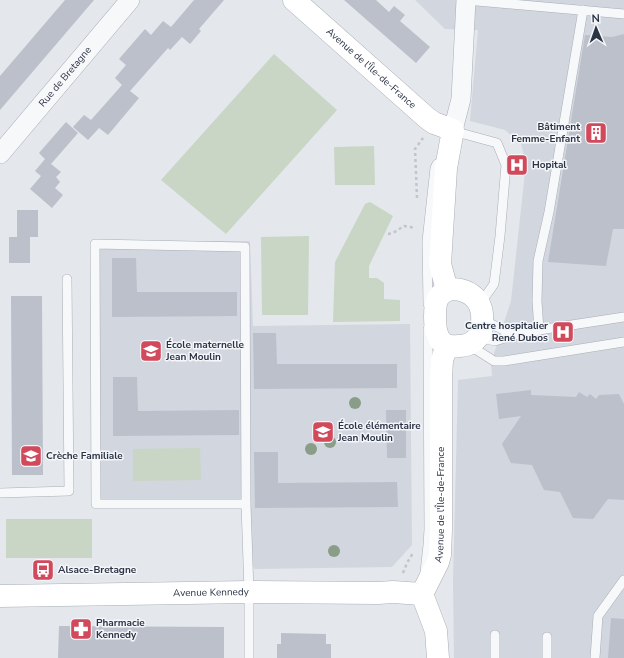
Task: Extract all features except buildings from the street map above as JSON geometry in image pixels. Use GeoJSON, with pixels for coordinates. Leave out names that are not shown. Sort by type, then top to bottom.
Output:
{"type":"FeatureCollection","features":[{"type":"Feature","properties":{"kind":"street","name":"Rue de Bretagne"},"geometry":{"type":"LineString","coordinates":[[0,154],[130,0]]}},
{"type":"Feature","properties":{"kind":"street","name":"Avenue de l'Île-de-France"},"geometry":{"type":"LineString","coordinates":[[294,0],[427,118],[434,123],[453,130]]}},
{"type":"Feature","properties":{"kind":"street"},"geometry":{"type":"LineString","coordinates":[[447,290],[440,264],[446,168],[453,130],[461,99],[466,0]]}},
{"type":"Feature","properties":{"kind":"street"},"geometry":{"type":"LineString","coordinates":[[458,289],[472,294],[477,327],[453,347],[439,352],[442,342],[435,330],[435,314],[438,298],[447,290],[458,289]]}},
{"type":"Feature","properties":{"kind":"street","name":"Avenue de l'Île-de-France"},"geometry":{"type":"LineString","coordinates":[[422,594],[440,555],[441,376],[439,352]]}},
{"type":"Feature","properties":{"kind":"street","name":"Avenue Kennedy"},"geometry":{"type":"LineString","coordinates":[[0,596],[249,592],[393,592],[422,594]]}},
{"type":"Feature","properties":{"kind":"street"},"geometry":{"type":"LineString","coordinates":[[422,594],[436,631],[438,658]]}},
{"type":"Feature","properties":{"kind":"lane"},"geometry":{"type":"LineString","coordinates":[[466,0],[624,14]]}},
{"type":"Feature","properties":{"kind":"lane"},"geometry":{"type":"LineString","coordinates":[[539,330],[537,301],[538,261],[549,212],[582,10]]}},
{"type":"Feature","properties":{"kind":"lane"},"geometry":{"type":"LineString","coordinates":[[439,352],[427,241],[435,168],[453,130],[497,143],[506,164],[494,284],[477,327],[494,362],[624,342]]}},
{"type":"Feature","properties":{"kind":"lane"},"geometry":{"type":"LineString","coordinates":[[246,504],[96,504],[95,244],[245,247],[246,504],[249,592],[249,658]]}},
{"type":"Feature","properties":{"kind":"lane"},"geometry":{"type":"LineString","coordinates":[[0,493],[69,491],[67,279]]}},
{"type":"Feature","properties":{"kind":"lane"},"geometry":{"type":"LineString","coordinates":[[477,327],[494,341],[539,330],[624,317]]}},
{"type":"Feature","properties":{"kind":"lane"},"geometry":{"type":"LineString","coordinates":[[477,327],[514,335]]}},
{"type":"Feature","properties":{"kind":"lane"},"geometry":{"type":"LineString","coordinates":[[595,658],[598,616],[624,580]]}},
{"type":"Feature","properties":{"kind":"lane"},"geometry":{"type":"LineString","coordinates":[[495,635],[495,658]]}},
{"type":"Feature","properties":{"kind":"lane"},"geometry":{"type":"LineString","coordinates":[[547,637],[547,658]]}},
{"type":"Feature","properties":{"kind":"path"},"geometry":{"type":"LineString","coordinates":[[388,234],[393,233],[404,226],[418,229]]}},
{"type":"Feature","properties":{"kind":"shaded area","name":"Centre hospitalier René Dubos"},"geometry":{"type":"Polygon","coordinates":[[[415,0],[624,0],[624,658],[454,658],[453,581],[458,380],[492,376],[491,363],[511,301],[526,163],[521,144],[505,130],[470,121],[478,30],[445,29],[415,0]]]}},
{"type":"Feature","properties":{"kind":"shaded area"},"geometry":{"type":"Polygon","coordinates":[[[94,241],[250,241],[253,326],[410,324],[412,545],[392,567],[255,569],[245,556],[244,501],[95,503],[94,241]]]}},
{"type":"Feature","properties":{"kind":"green space"},"geometry":{"type":"Polygon","coordinates":[[[274,54],[337,110],[226,234],[161,180],[274,54]]]}},
{"type":"Feature","properties":{"kind":"green space"},"geometry":{"type":"Polygon","coordinates":[[[374,146],[375,185],[335,185],[334,147],[374,146]]]}},
{"type":"Feature","properties":{"kind":"green space"},"geometry":{"type":"Polygon","coordinates":[[[370,202],[393,216],[369,266],[369,278],[377,278],[384,283],[384,299],[400,300],[400,321],[333,322],[335,262],[365,204],[370,202]]]}},
{"type":"Feature","properties":{"kind":"green space"},"geometry":{"type":"Polygon","coordinates":[[[309,236],[308,315],[262,315],[261,237],[309,236]]]}},
{"type":"Feature","properties":{"kind":"green space"},"geometry":{"type":"Polygon","coordinates":[[[200,448],[201,480],[133,481],[133,449],[200,448]]]}},
{"type":"Feature","properties":{"kind":"green space"},"geometry":{"type":"Polygon","coordinates":[[[6,519],[92,519],[92,558],[6,558],[6,519]]]}},
{"type":"Feature","properties":{"kind":"place","name":"Bâtiment Femme-Enfant"},"geometry":{"type":"Point","coordinates":[596,133]}},
{"type":"Feature","properties":{"kind":"place","name":"Hopital"},"geometry":{"type":"Point","coordinates":[517,165]}},
{"type":"Feature","properties":{"kind":"place","name":"Centre hospitalier René Dubos"},"geometry":{"type":"Point","coordinates":[563,332]}},
{"type":"Feature","properties":{"kind":"place","name":"École maternelle Jean Moulin"},"geometry":{"type":"Point","coordinates":[151,351]}},
{"type":"Feature","properties":{"kind":"place","name":"École élémentaire Jean Moulin"},"geometry":{"type":"Point","coordinates":[323,432]}},
{"type":"Feature","properties":{"kind":"place","name":"Crèche Familiale"},"geometry":{"type":"Point","coordinates":[31,456]}},
{"type":"Feature","properties":{"kind":"place","name":"Alsace-Bretagne"},"geometry":{"type":"Point","coordinates":[43,570]}},
{"type":"Feature","properties":{"kind":"place","name":"Pharmacie Kennedy"},"geometry":{"type":"Point","coordinates":[81,629]}}]}
